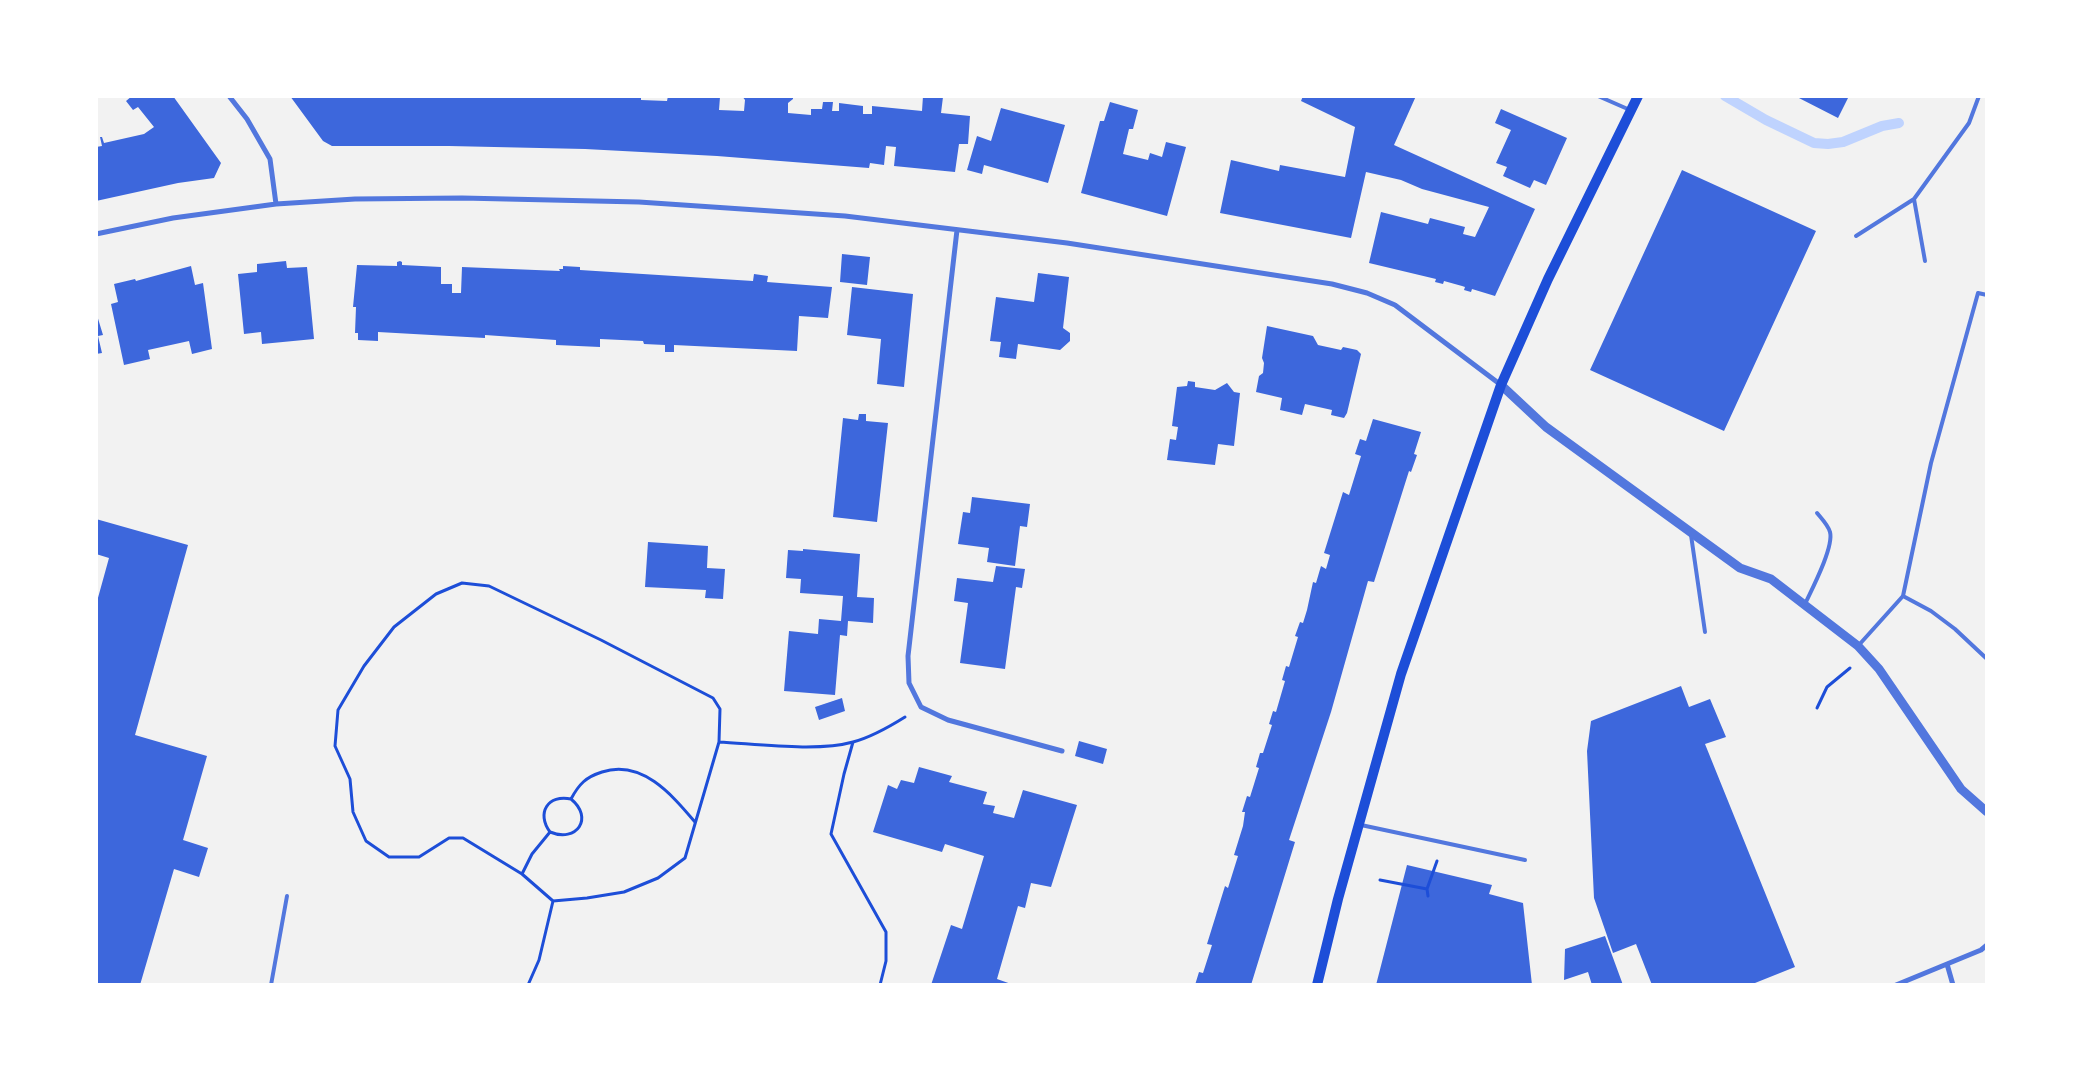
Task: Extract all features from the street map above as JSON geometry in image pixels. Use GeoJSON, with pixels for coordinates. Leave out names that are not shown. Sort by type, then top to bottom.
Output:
{"type":"FeatureCollection","features":[{"type":"Feature","properties":{"kind":"main road"},"geometry":{"type":"LineString","coordinates":[[1317,985],[1401,674],[1501,385],[1548,279],[1638,96]]}},
{"type":"Feature","properties":{"kind":"street"},"geometry":{"type":"LineString","coordinates":[[229,96],[247,119],[270,159],[276,204]]}},
{"type":"Feature","properties":{"kind":"street"},"geometry":{"type":"LineString","coordinates":[[96,234],[173,218],[276,204],[375,198],[639,202],[845,216],[1067,243],[1332,284],[1367,293],[1395,304],[1501,385],[1546,427],[1740,568],[1771,579],[1858,646],[1879,669],[1961,789],[1987,812]]}},
{"type":"Feature","properties":{"kind":"street"},"geometry":{"type":"LineString","coordinates":[[957,230],[908,656],[909,683],[920,707],[948,720],[1062,751]]}},
{"type":"Feature","properties":{"kind":"street"},"geometry":{"type":"LineString","coordinates":[[1896,985],[1981,950],[1987,945]]}},
{"type":"Feature","properties":{"kind":"street"},"geometry":{"type":"LineString","coordinates":[[1947,964],[1953,985]]}},
{"type":"Feature","properties":{"kind":"lane"},"geometry":{"type":"LineString","coordinates":[[1598,96],[1630,110]]}},
{"type":"Feature","properties":{"kind":"lane"},"geometry":{"type":"LineString","coordinates":[[1856,236],[1914,199],[1970,123],[1978,96]]}},
{"type":"Feature","properties":{"kind":"lane"},"geometry":{"type":"LineString","coordinates":[[1914,199],[1925,261]]}},
{"type":"Feature","properties":{"kind":"lane"},"geometry":{"type":"LineString","coordinates":[[1858,646],[1903,596],[1931,463],[1978,293],[1987,295]]}},
{"type":"Feature","properties":{"kind":"lane"},"geometry":{"type":"LineString","coordinates":[[1805,604],[1831,540],[1830,529],[1817,513]]}},
{"type":"Feature","properties":{"kind":"lane"},"geometry":{"type":"LineString","coordinates":[[1691,533],[1705,632]]}},
{"type":"Feature","properties":{"kind":"lane"},"geometry":{"type":"LineString","coordinates":[[1903,596],[1931,610],[1956,629],[1987,659]]}},
{"type":"Feature","properties":{"kind":"lane"},"geometry":{"type":"LineString","coordinates":[[1359,824],[1525,860]]}},
{"type":"Feature","properties":{"kind":"lane"},"geometry":{"type":"LineString","coordinates":[[272,985],[287,896]]}},
{"type":"Feature","properties":{"kind":"path"},"geometry":{"type":"LineString","coordinates":[[462,584],[489,586],[601,640],[713,698],[720,709],[719,742],[685,858],[658,878],[624,892],[553,901],[522,874],[463,838],[449,838],[419,857],[389,857],[366,841],[353,812],[350,779],[335,746],[338,710],[364,666],[394,627],[436,594],[462,584]]}},
{"type":"Feature","properties":{"kind":"path"},"geometry":{"type":"LineString","coordinates":[[1817,708],[1827,688],[1840,677]]}},
{"type":"Feature","properties":{"kind":"path"},"geometry":{"type":"LineString","coordinates":[[719,742],[819,746],[853,742],[883,730],[920,707]]}},
{"type":"Feature","properties":{"kind":"path"},"geometry":{"type":"LineString","coordinates":[[853,742],[844,774],[832,834],[886,932],[886,961],[880,985]]}},
{"type":"Feature","properties":{"kind":"path"},"geometry":{"type":"LineString","coordinates":[[571,798],[578,785],[594,775],[613,769],[633,771],[651,779],[670,793],[695,822]]}},
{"type":"Feature","properties":{"kind":"path"},"geometry":{"type":"LineString","coordinates":[[560,797],[571,798],[582,813],[581,824],[574,833],[560,836],[550,832],[545,825],[544,813],[549,802],[560,797]]}},
{"type":"Feature","properties":{"kind":"path"},"geometry":{"type":"LineString","coordinates":[[522,874],[532,854],[550,832]]}},
{"type":"Feature","properties":{"kind":"path"},"geometry":{"type":"LineString","coordinates":[[1428,896],[1427,889],[1444,843]]}},
{"type":"Feature","properties":{"kind":"path"},"geometry":{"type":"LineString","coordinates":[[1380,880],[1427,889]]}},
{"type":"Feature","properties":{"kind":"path"},"geometry":{"type":"LineString","coordinates":[[528,985],[539,960],[553,901]]}},
{"type":"Feature","properties":{"kind":"building"},"geometry":{"type":"Polygon","coordinates":[[[132,96],[173,96],[221,163],[214,178],[178,183],[96,201],[96,147],[102,146],[100,137],[102,137],[104,143],[144,134],[154,127],[138,107],[133,110],[126,101],[132,96]]]}},
{"type":"Feature","properties":{"kind":"building"},"geometry":{"type":"Polygon","coordinates":[[[290,96],[587,96],[602,98],[602,96],[641,96],[641,100],[667,101],[668,96],[704,96],[720,97],[719,110],[744,111],[745,100],[742,96],[793,96],[793,99],[788,103],[788,113],[811,115],[811,109],[822,109],[823,102],[833,102],[832,111],[839,111],[839,103],[863,106],[863,114],[872,114],[872,106],[922,111],[923,96],[934,96],[943,97],[941,113],[970,116],[968,144],[959,144],[955,172],[894,166],[896,147],[886,146],[884,165],[870,163],[869,168],[717,156],[585,149],[332,146],[323,141],[290,96]]]}},
{"type":"Feature","properties":{"kind":"building"},"geometry":{"type":"Polygon","coordinates":[[[1303,96],[1416,96],[1394,145],[1535,209],[1495,296],[1472,289],[1471,292],[1464,290],[1465,287],[1462,286],[1444,281],[1443,284],[1435,282],[1436,279],[1369,263],[1381,212],[1428,224],[1430,218],[1465,227],[1463,234],[1475,237],[1489,207],[1422,189],[1401,180],[1366,172],[1351,238],[1220,213],[1231,160],[1279,171],[1280,165],[1345,177],[1355,127],[1301,101],[1303,96]]]}},
{"type":"Feature","properties":{"kind":"building"},"geometry":{"type":"Polygon","coordinates":[[[1795,96],[1849,96],[1838,118],[1795,96]]]}},
{"type":"Feature","properties":{"kind":"building"},"geometry":{"type":"Polygon","coordinates":[[[1110,102],[1138,110],[1133,129],[1129,129],[1123,154],[1148,160],[1150,153],[1162,157],[1166,142],[1186,147],[1167,216],[1081,193],[1100,121],[1104,121],[1110,102]]]}},
{"type":"Feature","properties":{"kind":"building"},"geometry":{"type":"Polygon","coordinates":[[[1001,108],[1065,125],[1048,183],[984,165],[982,174],[967,170],[977,136],[991,141],[1001,108]]]}},
{"type":"Feature","properties":{"kind":"building"},"geometry":{"type":"Polygon","coordinates":[[[1501,109],[1567,138],[1546,185],[1534,180],[1530,188],[1503,176],[1507,167],[1496,163],[1511,130],[1495,123],[1501,109]]]}},
{"type":"Feature","properties":{"kind":"building"},"geometry":{"type":"Polygon","coordinates":[[[1682,170],[1816,231],[1724,431],[1590,370],[1682,170]]]}},
{"type":"Feature","properties":{"kind":"building"},"geometry":{"type":"Polygon","coordinates":[[[842,254],[870,257],[867,285],[840,282],[842,254]]]}},
{"type":"Feature","properties":{"kind":"building"},"geometry":{"type":"Polygon","coordinates":[[[286,261],[287,268],[307,267],[314,339],[262,344],[261,332],[244,334],[238,274],[257,272],[257,264],[286,261]]]}},
{"type":"Feature","properties":{"kind":"building"},"geometry":{"type":"Polygon","coordinates":[[[400,261],[402,265],[441,267],[441,284],[452,284],[452,293],[461,293],[462,267],[560,271],[559,269],[563,269],[563,266],[580,267],[580,270],[753,281],[754,274],[768,276],[767,282],[832,287],[828,318],[799,316],[797,351],[674,345],[674,352],[665,352],[665,345],[644,344],[643,341],[600,339],[600,347],[556,345],[556,340],[485,335],[485,338],[378,332],[378,341],[358,340],[358,333],[355,333],[356,307],[353,307],[357,265],[397,266],[397,262],[400,261]]]}},
{"type":"Feature","properties":{"kind":"building"},"geometry":{"type":"Polygon","coordinates":[[[191,266],[195,285],[203,283],[212,349],[192,354],[189,341],[148,350],[150,359],[124,365],[111,304],[118,302],[114,284],[135,279],[136,281],[191,266]]]}},
{"type":"Feature","properties":{"kind":"building"},"geometry":{"type":"Polygon","coordinates":[[[1038,273],[1069,277],[1063,328],[1070,333],[1070,341],[1060,350],[1018,344],[1016,359],[999,357],[1001,342],[990,341],[996,297],[1034,302],[1038,273]]]}},
{"type":"Feature","properties":{"kind":"building"},"geometry":{"type":"Polygon","coordinates":[[[852,287],[913,294],[904,387],[877,384],[881,339],[847,335],[852,287]]]}},
{"type":"Feature","properties":{"kind":"building"},"geometry":{"type":"Polygon","coordinates":[[[96,312],[103,335],[98,336],[102,353],[96,354],[96,312]]]}},
{"type":"Feature","properties":{"kind":"building"},"geometry":{"type":"Polygon","coordinates":[[[1267,326],[1313,336],[1318,345],[1341,350],[1343,347],[1357,350],[1361,354],[1347,413],[1344,418],[1331,415],[1332,410],[1305,404],[1302,415],[1280,410],[1282,398],[1256,392],[1259,376],[1263,373],[1264,363],[1262,358],[1267,326]]]}},
{"type":"Feature","properties":{"kind":"building"},"geometry":{"type":"Polygon","coordinates":[[[1188,381],[1195,382],[1195,387],[1215,390],[1227,383],[1234,392],[1240,393],[1234,446],[1218,444],[1215,465],[1167,460],[1170,439],[1176,440],[1178,427],[1172,426],[1177,387],[1187,386],[1188,381]]]}},
{"type":"Feature","properties":{"kind":"building"},"geometry":{"type":"Polygon","coordinates":[[[859,414],[866,414],[866,421],[888,423],[877,522],[833,517],[843,418],[858,420],[859,414]]]}},
{"type":"Feature","properties":{"kind":"building"},"geometry":{"type":"Polygon","coordinates":[[[1373,419],[1421,432],[1414,454],[1417,455],[1411,472],[1409,471],[1374,582],[1368,581],[1331,712],[1289,840],[1295,842],[1251,985],[1195,985],[1199,972],[1203,973],[1212,945],[1207,944],[1225,886],[1228,888],[1238,856],[1234,855],[1243,826],[1245,812],[1242,812],[1247,796],[1250,797],[1259,768],[1256,767],[1260,753],[1263,753],[1272,725],[1269,724],[1273,711],[1276,712],[1285,681],[1282,680],[1286,666],[1289,667],[1298,637],[1295,636],[1300,622],[1303,623],[1313,582],[1316,583],[1321,566],[1326,569],[1330,555],[1324,553],[1343,492],[1349,495],[1361,456],[1355,454],[1360,439],[1366,441],[1373,419]]]}},
{"type":"Feature","properties":{"kind":"building"},"geometry":{"type":"Polygon","coordinates":[[[972,497],[1030,504],[1027,527],[1020,526],[1015,566],[987,562],[989,548],[958,544],[963,512],[970,513],[972,497]]]}},
{"type":"Feature","properties":{"kind":"building"},"geometry":{"type":"Polygon","coordinates":[[[96,519],[188,545],[135,735],[207,756],[183,840],[208,848],[199,877],[174,869],[140,985],[96,985],[96,605],[109,558],[96,554],[96,519]]]}},
{"type":"Feature","properties":{"kind":"building"},"geometry":{"type":"Polygon","coordinates":[[[648,542],[708,546],[707,568],[725,569],[723,599],[705,598],[706,590],[645,587],[648,542]]]}},
{"type":"Feature","properties":{"kind":"building"},"geometry":{"type":"Polygon","coordinates":[[[803,549],[860,554],[857,597],[874,598],[873,623],[848,621],[847,636],[840,635],[835,695],[784,691],[789,631],[818,634],[819,619],[841,621],[843,596],[800,593],[801,579],[786,578],[788,550],[803,551],[803,549]]]}},
{"type":"Feature","properties":{"kind":"building"},"geometry":{"type":"Polygon","coordinates":[[[996,566],[1025,569],[1022,588],[1016,587],[1005,669],[960,663],[968,603],[954,601],[957,578],[993,582],[996,566]]]}},
{"type":"Feature","properties":{"kind":"building"},"geometry":{"type":"Polygon","coordinates":[[[1681,686],[1689,707],[1710,699],[1726,737],[1705,744],[1795,967],[1750,985],[1652,985],[1636,944],[1613,953],[1594,898],[1587,751],[1591,721],[1681,686]]]}},
{"type":"Feature","properties":{"kind":"building"},"geometry":{"type":"Polygon","coordinates":[[[842,698],[845,711],[819,720],[815,707],[842,698]]]}},
{"type":"Feature","properties":{"kind":"building"},"geometry":{"type":"Polygon","coordinates":[[[1079,741],[1107,749],[1103,764],[1075,756],[1079,741]]]}},
{"type":"Feature","properties":{"kind":"building"},"geometry":{"type":"Polygon","coordinates":[[[919,767],[952,776],[949,782],[987,792],[983,804],[995,806],[993,813],[1014,818],[1023,790],[1077,805],[1051,887],[1031,883],[1025,908],[1018,906],[997,979],[1014,985],[931,985],[951,925],[962,929],[984,856],[945,844],[942,852],[873,832],[888,785],[897,789],[901,780],[914,783],[919,767]]]}},
{"type":"Feature","properties":{"kind":"building"},"geometry":{"type":"Polygon","coordinates":[[[1407,865],[1492,885],[1489,894],[1523,903],[1532,985],[1376,985],[1407,865]]]}},
{"type":"Feature","properties":{"kind":"building"},"geometry":{"type":"Polygon","coordinates":[[[1605,936],[1623,985],[1592,985],[1588,972],[1564,980],[1565,949],[1605,936]]]}},
{"type":"Feature","properties":{"kind":"waterway"},"geometry":{"type":"LineString","coordinates":[[1725,96],[1766,120],[1814,143],[1843,142],[1882,126],[1899,123]]}}]}
